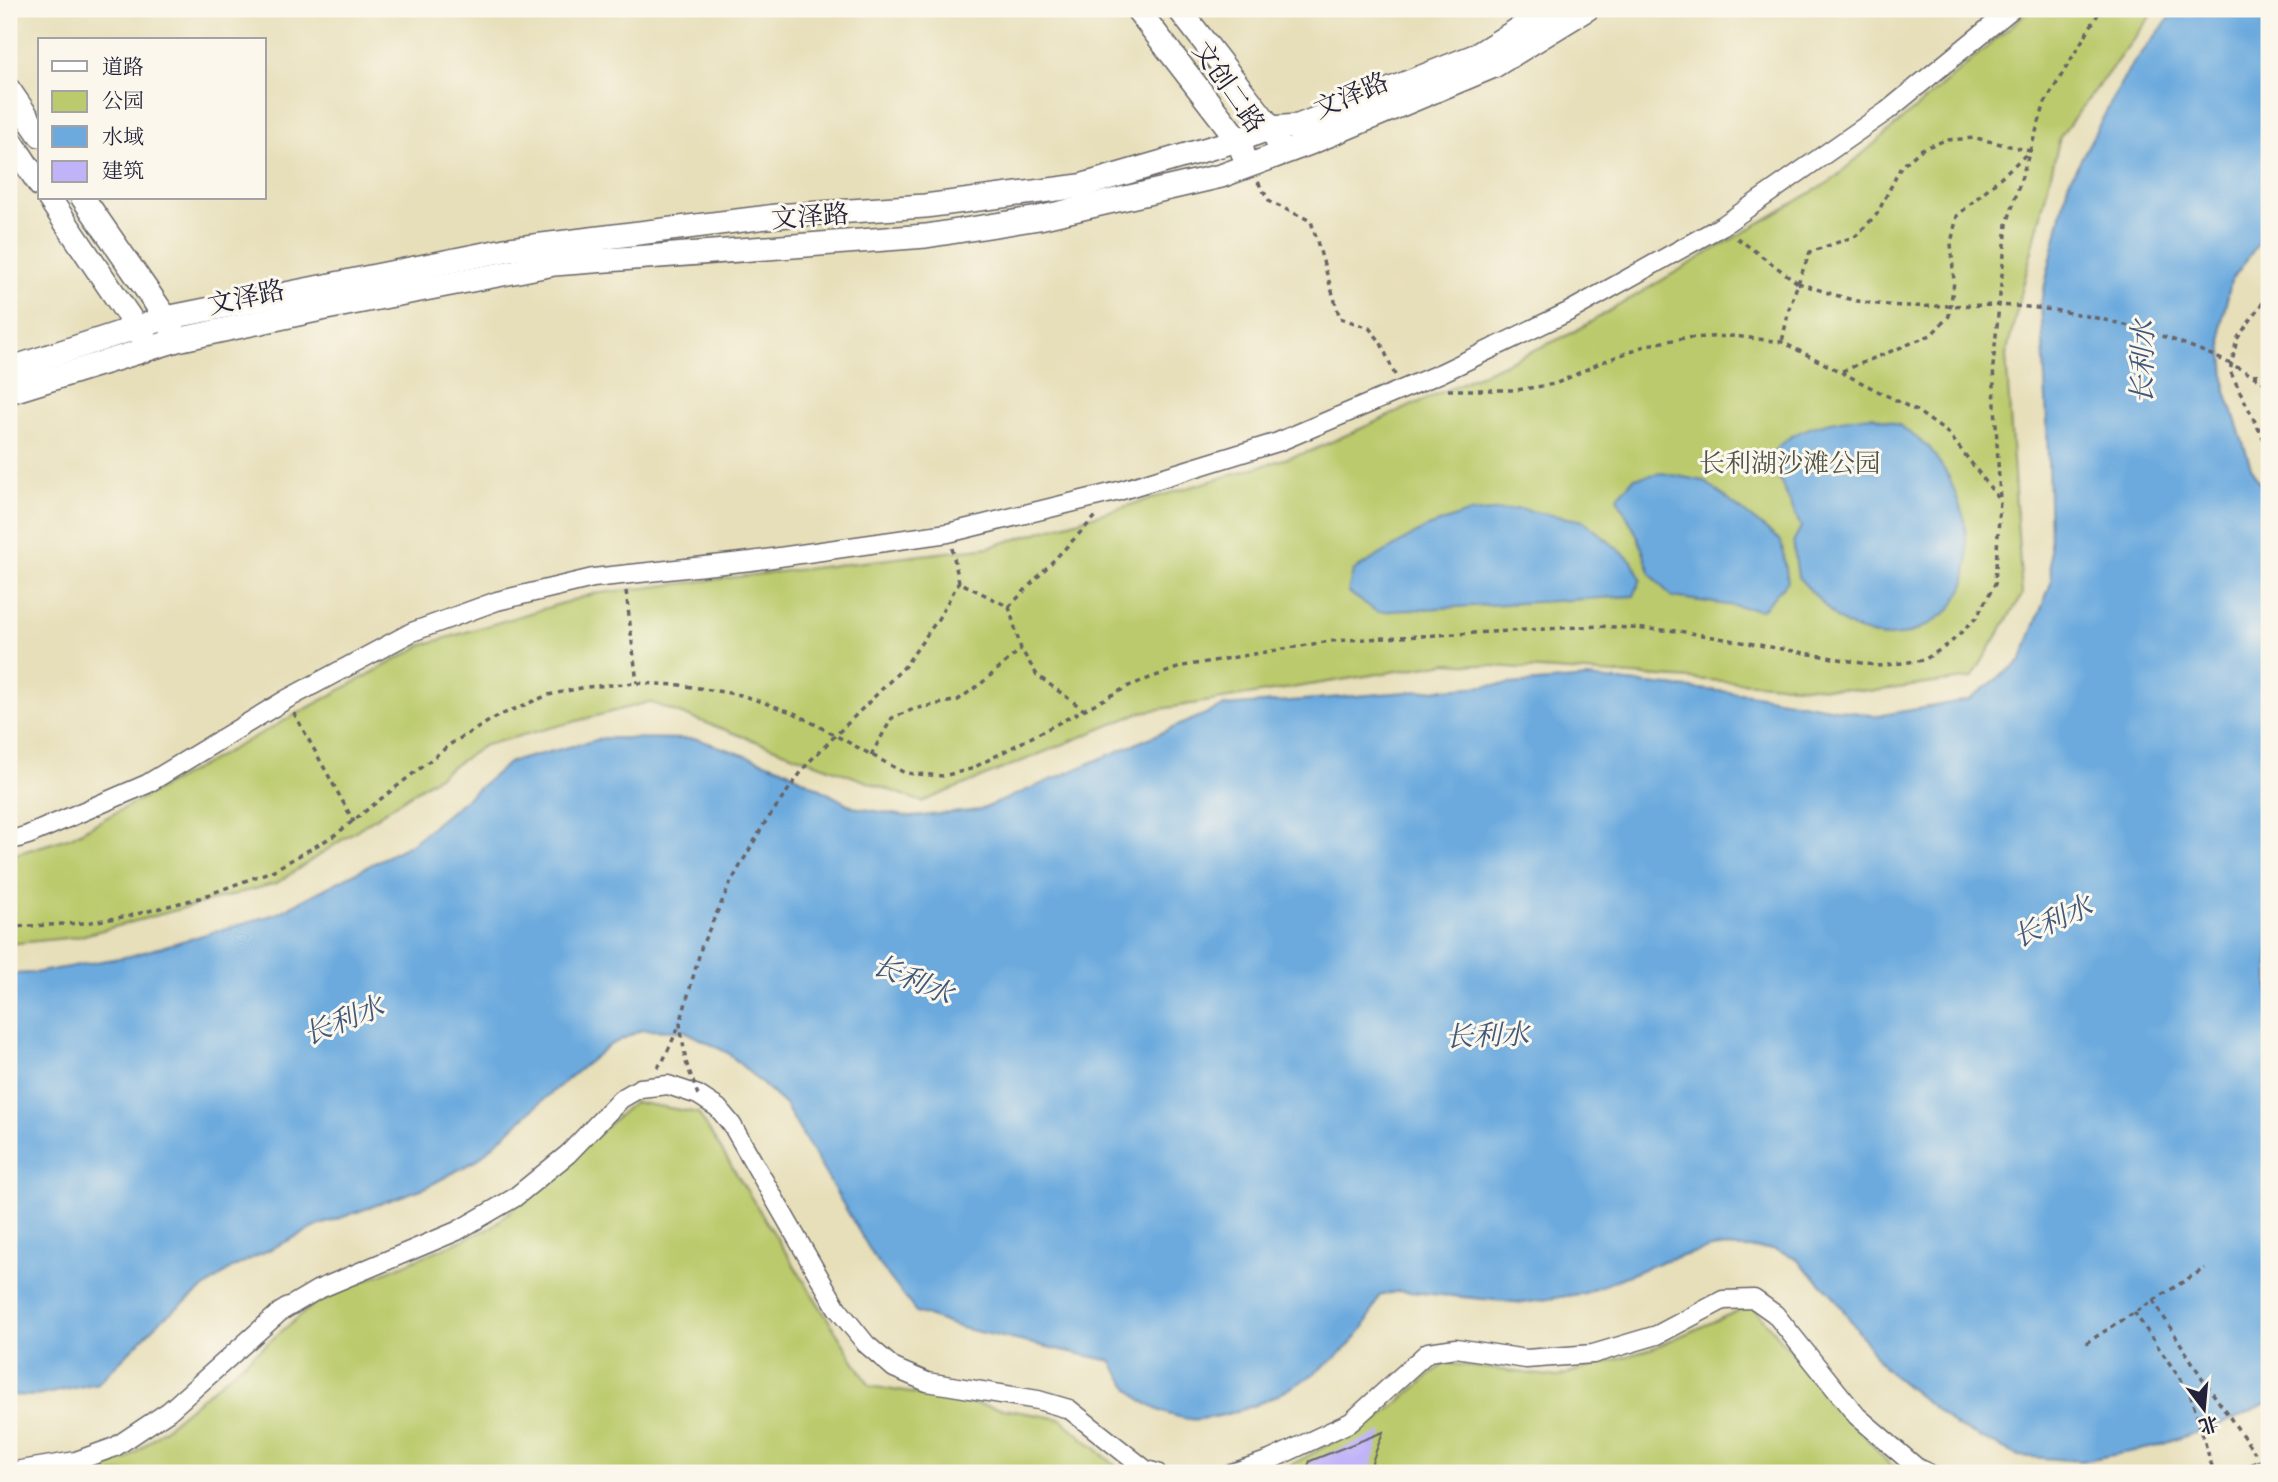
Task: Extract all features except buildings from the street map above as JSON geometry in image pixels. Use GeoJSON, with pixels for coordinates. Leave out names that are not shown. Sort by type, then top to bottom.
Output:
{"type":"FeatureCollection","features":[{"type":"Feature","properties":{"kind":"street","name":"文创二路"},"geometry":{"type":"LineString","coordinates":[[1137,9],[1238,140],[1247,165]]}},
{"type":"Feature","properties":{"kind":"street","name":"文创二路"},"geometry":{"type":"LineString","coordinates":[[1179,9],[1270,128],[1283,152]]}},
{"type":"Feature","properties":{"kind":"street","name":"文泽路"},"geometry":{"type":"LineString","coordinates":[[9,369],[166,318],[510,249],[776,216],[925,206],[1080,186],[1238,140],[1270,128],[1298,126],[1477,55],[1550,9]]}},
{"type":"Feature","properties":{"kind":"street","name":"文泽路"},"geometry":{"type":"LineString","coordinates":[[9,392],[177,340],[554,264],[926,236],[1039,218],[1221,176],[1494,66],[1587,9]]}},
{"type":"Feature","properties":{"kind":"street"},"geometry":{"type":"LineString","coordinates":[[9,841],[147,784],[287,699],[412,632],[497,601],[593,578],[751,561],[948,533],[1119,491],[1279,442],[1441,373],[1568,312],[1721,226],[1887,111],[2012,9]]}},
{"type":"Feature","properties":{"kind":"street"},"geometry":{"type":"LineString","coordinates":[[9,90],[38,132]]}},
{"type":"Feature","properties":{"kind":"street"},"geometry":{"type":"LineString","coordinates":[[9,138],[38,182]]}},
{"type":"Feature","properties":{"kind":"street"},"geometry":{"type":"LineString","coordinates":[[50,200],[150,349]]}},
{"type":"Feature","properties":{"kind":"street"},"geometry":{"type":"LineString","coordinates":[[84,200],[166,318],[177,340]]}},
{"type":"Feature","properties":{"kind":"street"},"geometry":{"type":"LineString","coordinates":[[9,1472],[76,1461],[114,1447],[169,1410],[280,1312],[317,1290],[457,1231],[514,1198],[568,1154],[621,1099],[640,1088],[668,1085],[698,1096],[718,1108],[732,1125],[837,1308],[866,1344],[894,1367],[927,1382],[1038,1400],[1069,1409],[1146,1471],[1157,1473]]}},
{"type":"Feature","properties":{"kind":"street"},"geometry":{"type":"LineString","coordinates":[[1231,1473],[1270,1460],[1351,1422],[1428,1352],[1456,1348],[1526,1359],[1593,1354],[1657,1335],[1723,1300],[1754,1299],[1775,1314],[1857,1416],[1916,1467],[1928,1473]]}},
{"type":"Feature","properties":{"kind":"path"},"geometry":{"type":"LineString","coordinates":[[9,927],[85,923],[129,916],[199,898],[274,870],[354,822],[452,743],[498,716],[548,695],[586,687],[637,683],[680,685],[741,695],[794,713],[905,773],[943,776],[971,769],[1131,685],[1182,666],[1331,641],[1598,626],[1679,631],[1879,666],[1924,660],[1949,644],[1976,618],[1995,584],[2000,500],[1993,366],[2007,224],[2045,103],[2101,9]]}},
{"type":"Feature","properties":{"kind":"path"},"geometry":{"type":"LineString","coordinates":[[1782,342],[1789,309],[1810,252],[1856,236],[1877,214],[1901,167],[1922,149],[1946,140],[1976,138],[2031,151]]}},
{"type":"Feature","properties":{"kind":"path"},"geometry":{"type":"LineString","coordinates":[[1840,372],[1931,334],[1949,316],[1954,282],[1951,243],[1957,216],[2031,151]]}},
{"type":"Feature","properties":{"kind":"path"},"geometry":{"type":"LineString","coordinates":[[1247,165],[1270,201],[1311,221],[1340,318],[1369,328],[1380,341],[1401,390]]}},
{"type":"Feature","properties":{"kind":"path"},"geometry":{"type":"LineString","coordinates":[[1721,226],[1798,283],[1868,303],[1927,307],[2014,306],[2098,317],[2189,346],[2253,375],[2269,386]]}},
{"type":"Feature","properties":{"kind":"path"},"geometry":{"type":"LineString","coordinates":[[2269,294],[2237,339],[2230,371],[2269,450]]}},
{"type":"Feature","properties":{"kind":"path"},"geometry":{"type":"LineString","coordinates":[[1441,390],[1516,390],[1555,384],[1647,345],[1684,338],[1734,336],[1782,342],[1917,411],[1949,434],[2000,500]]}},
{"type":"Feature","properties":{"kind":"path"},"geometry":{"type":"LineString","coordinates":[[2253,375],[2269,373]]}},
{"type":"Feature","properties":{"kind":"path"},"geometry":{"type":"LineString","coordinates":[[1009,607],[1119,491]]}},
{"type":"Feature","properties":{"kind":"path"},"geometry":{"type":"LineString","coordinates":[[640,1088],[663,1060],[680,1024],[702,945],[731,882],[764,824],[807,764],[905,666],[938,619],[959,582],[948,533]]}},
{"type":"Feature","properties":{"kind":"path"},"geometry":{"type":"LineString","coordinates":[[624,575],[637,683]]}},
{"type":"Feature","properties":{"kind":"path"},"geometry":{"type":"LineString","coordinates":[[959,582],[1009,607],[1021,649],[1037,674],[1084,710]]}},
{"type":"Feature","properties":{"kind":"path"},"geometry":{"type":"LineString","coordinates":[[871,755],[892,718],[914,709],[958,700],[1021,649]]}},
{"type":"Feature","properties":{"kind":"path"},"geometry":{"type":"LineString","coordinates":[[287,699],[354,822]]}},
{"type":"Feature","properties":{"kind":"path"},"geometry":{"type":"LineString","coordinates":[[680,1024],[686,1062],[698,1096]]}},
{"type":"Feature","properties":{"kind":"path"},"geometry":{"type":"LineString","coordinates":[[2086,1343],[2205,1268]]}},
{"type":"Feature","properties":{"kind":"path"},"geometry":{"type":"LineString","coordinates":[[2153,1300],[2263,1469]]}},
{"type":"Feature","properties":{"kind":"path"},"geometry":{"type":"LineString","coordinates":[[2134,1312],[2190,1393],[2214,1473]]}},
{"type":"Feature","properties":{"kind":"green space","name":"长利湖沙滩公园"},"geometry":{"type":"Polygon","coordinates":[[[2031,9],[2156,9],[2060,137],[2006,355],[2022,595],[1972,678],[1875,691],[1447,663],[1142,712],[922,802],[649,702],[485,745],[277,883],[77,937],[9,944],[9,856],[71,837],[423,645],[593,594],[989,547],[1311,451],[1570,334],[1831,181],[2031,9]]]}},
{"type":"Feature","properties":{"kind":"green space"},"geometry":{"type":"Polygon","coordinates":[[[634,1102],[698,1113],[870,1386],[1061,1419],[1124,1473],[67,1473],[127,1460],[319,1300],[491,1228],[634,1102]]]}},
{"type":"Feature","properties":{"kind":"green space"},"geometry":{"type":"Polygon","coordinates":[[[1751,1305],[1889,1464],[1909,1473],[1276,1473],[1382,1416],[1445,1363],[1557,1377],[1651,1349],[1751,1305]]]}},
{"type":"Feature","properties":{"kind":"water","name":"长利水"},"geometry":{"type":"Polygon","coordinates":[[[2177,9],[2269,9],[2269,229],[2231,281],[2221,326],[2226,391],[2252,470],[2269,500],[2269,1402],[2237,1418],[2155,1447],[2081,1461],[2018,1456],[1956,1426],[1884,1368],[1832,1294],[1794,1257],[1773,1249],[1716,1247],[1663,1261],[1585,1293],[1524,1303],[1399,1291],[1379,1296],[1362,1330],[1348,1346],[1311,1376],[1244,1409],[1200,1419],[1179,1417],[1158,1410],[1143,1401],[1125,1383],[1111,1361],[961,1328],[916,1312],[874,1257],[785,1105],[728,1053],[685,1031],[641,1030],[608,1046],[545,1098],[477,1160],[427,1187],[318,1226],[232,1268],[162,1319],[98,1383],[36,1396],[9,1395],[9,974],[34,973],[130,956],[276,914],[411,844],[510,762],[604,738],[697,739],[782,768],[853,807],[910,817],[980,810],[1224,706],[1588,678],[1749,694],[1876,716],[1968,700],[2021,661],[2051,583],[2041,302],[2068,183],[2129,69],[2177,9]]]}},
{"type":"Feature","properties":{"kind":"water"},"geometry":{"type":"Polygon","coordinates":[[[1872,416],[1899,425],[1929,447],[1949,477],[1964,517],[1968,560],[1964,587],[1951,609],[1930,624],[1909,634],[1883,637],[1859,631],[1837,619],[1798,577],[1793,542],[1801,527],[1770,458],[1788,438],[1801,431],[1830,422],[1872,416]]]}},
{"type":"Feature","properties":{"kind":"water"},"geometry":{"type":"Polygon","coordinates":[[[1662,473],[1704,481],[1781,541],[1788,581],[1762,610],[1672,597],[1651,575],[1638,537],[1617,498],[1634,478],[1662,473]]]}},
{"type":"Feature","properties":{"kind":"water"},"geometry":{"type":"Polygon","coordinates":[[[1519,509],[1584,521],[1632,561],[1641,579],[1634,596],[1377,612],[1348,592],[1353,571],[1425,528],[1467,513],[1519,509]]]}}]}
